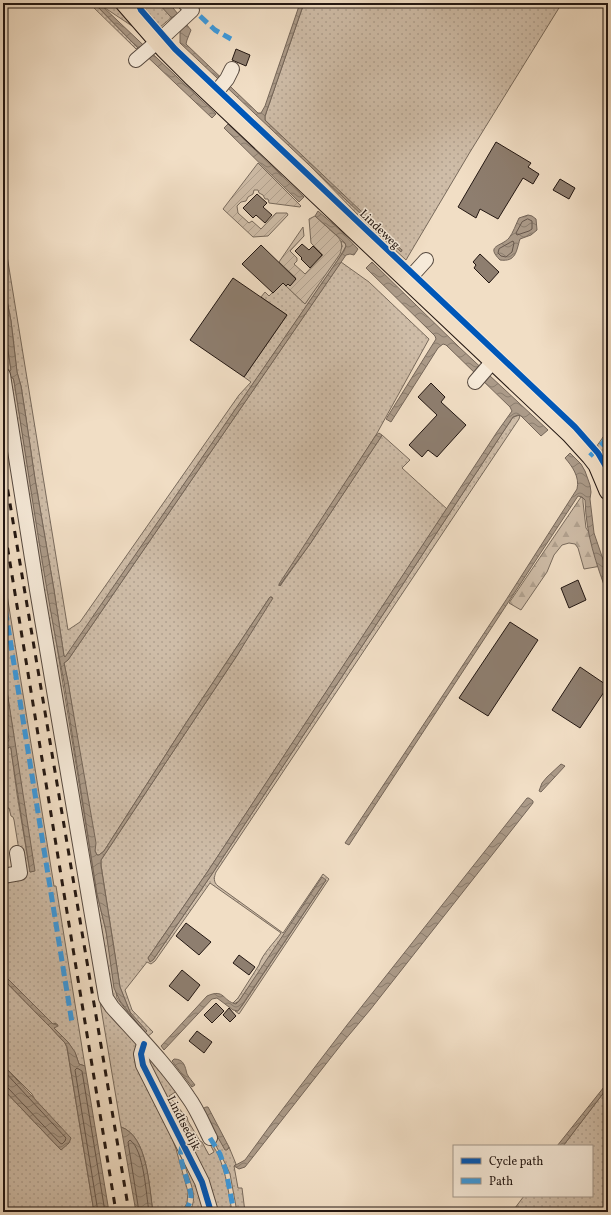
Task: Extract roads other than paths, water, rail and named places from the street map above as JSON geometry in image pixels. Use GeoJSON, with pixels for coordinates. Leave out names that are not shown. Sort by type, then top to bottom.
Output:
{"type":"FeatureCollection","features":[{"type":"Feature","properties":{"kind":"main road","name":"Lindeweg"},"geometry":{"type":"LineString","coordinates":[[124,3],[146,51],[215,93],[407,281],[483,373],[570,434],[586,451],[596,465],[608,491]]}},
{"type":"Feature","properties":{"kind":"street"},"geometry":{"type":"LineString","coordinates":[[146,51],[171,30],[190,11]]}},
{"type":"Feature","properties":{"kind":"street"},"geometry":{"type":"LineString","coordinates":[[215,93],[230,74]]}},
{"type":"Feature","properties":{"kind":"street"},"geometry":{"type":"LineString","coordinates":[[407,281],[426,260]]}},
{"type":"Feature","properties":{"kind":"street"},"geometry":{"type":"LineString","coordinates":[[4,380],[44,635],[106,998],[112,1007],[165,1067],[189,1098],[210,1138]]}},
{"type":"Feature","properties":{"kind":"street"},"geometry":{"type":"LineString","coordinates":[[3,876],[20,873],[17,853]]}},
{"type":"Feature","properties":{"kind":"street","name":"Lindtsedijk"},"geometry":{"type":"LineString","coordinates":[[144,1044],[141,1054],[143,1065],[202,1182],[211,1212]]}},
{"type":"Feature","properties":{"kind":"water"},"geometry":{"type":"Polygon","coordinates":[[[94,3],[99,3],[216,114],[212,118],[138,48],[94,3]]]}},
{"type":"Feature","properties":{"kind":"water"},"geometry":{"type":"Polygon","coordinates":[[[158,3],[169,3],[191,30],[186,44],[258,113],[261,113],[265,106],[300,3],[304,3],[265,116],[265,120],[402,250],[401,252],[180,43],[180,27],[158,3]]]}},
{"type":"Feature","properties":{"kind":"water"},"geometry":{"type":"Polygon","coordinates":[[[228,124],[304,197],[299,202],[224,128],[228,124]]]}},
{"type":"Feature","properties":{"kind":"water"},"geometry":{"type":"Polygon","coordinates":[[[318,211],[340,230],[358,249],[354,255],[346,255],[68,660],[64,663],[96,843],[95,851],[97,855],[99,855],[104,851],[186,723],[270,597],[273,598],[236,657],[101,860],[120,987],[130,1012],[147,1031],[145,1033],[120,1001],[114,988],[106,931],[97,894],[64,682],[44,570],[14,381],[8,373],[11,370],[3,318],[3,280],[11,321],[17,372],[21,386],[65,657],[344,251],[346,246],[345,243],[315,216],[318,211]]]}},
{"type":"Feature","properties":{"kind":"water"},"geometry":{"type":"Polygon","coordinates":[[[528,215],[536,219],[537,230],[531,235],[520,239],[516,252],[512,258],[500,260],[494,252],[494,249],[509,238],[519,218],[528,215]]]}},
{"type":"Feature","properties":{"kind":"water"},"geometry":{"type":"Polygon","coordinates":[[[372,262],[459,347],[548,430],[541,436],[521,416],[518,415],[513,417],[212,874],[153,960],[150,962],[148,958],[208,871],[512,411],[510,407],[446,345],[443,344],[438,348],[391,422],[386,419],[436,339],[435,336],[366,268],[372,262]]]}},
{"type":"Feature","properties":{"kind":"water"},"geometry":{"type":"Polygon","coordinates":[[[379,433],[382,435],[381,437],[310,544],[279,586],[376,435],[379,433]]]}},
{"type":"Feature","properties":{"kind":"water"},"geometry":{"type":"Polygon","coordinates":[[[570,453],[581,464],[590,485],[594,533],[608,574],[608,596],[596,560],[587,525],[585,500],[578,496],[349,845],[345,843],[506,600],[577,489],[578,485],[573,468],[565,458],[570,453]]]}},
{"type":"Feature","properties":{"kind":"water"},"geometry":{"type":"Polygon","coordinates":[[[3,665],[35,871],[30,872],[11,748],[9,747],[3,755],[3,749],[9,740],[4,711],[3,665]]]}},
{"type":"Feature","properties":{"kind":"water"},"geometry":{"type":"Polygon","coordinates":[[[561,764],[565,766],[541,792],[539,791],[542,783],[561,764]]]}},
{"type":"Feature","properties":{"kind":"water"},"geometry":{"type":"Polygon","coordinates":[[[527,798],[533,801],[533,803],[249,1162],[245,1167],[239,1169],[234,1166],[245,1160],[347,1025],[527,798]]]}},
{"type":"Feature","properties":{"kind":"water"},"geometry":{"type":"Polygon","coordinates":[[[322,877],[326,880],[238,1011],[233,1010],[217,998],[212,999],[164,1050],[161,1046],[207,996],[217,993],[236,1004],[239,1001],[322,877]]]}},
{"type":"Feature","properties":{"kind":"water"},"geometry":{"type":"Polygon","coordinates":[[[3,974],[53,1024],[57,1024],[58,1026],[54,1028],[68,1042],[75,1052],[79,1064],[85,1066],[109,1212],[94,1212],[67,1047],[51,1028],[3,979],[3,974]]]}},
{"type":"Feature","properties":{"kind":"water"},"geometry":{"type":"Polygon","coordinates":[[[174,1059],[180,1060],[184,1064],[187,1074],[195,1085],[192,1087],[172,1061],[174,1059]]]}},
{"type":"Feature","properties":{"kind":"water"},"geometry":{"type":"Polygon","coordinates":[[[3,1065],[71,1138],[69,1143],[61,1150],[3,1089],[3,1065]]]}},
{"type":"Feature","properties":{"kind":"water"},"geometry":{"type":"Polygon","coordinates":[[[608,1082],[608,1087],[564,1145],[558,1145],[608,1082]]]}},
{"type":"Feature","properties":{"kind":"water"},"geometry":{"type":"Polygon","coordinates":[[[208,1107],[229,1147],[227,1150],[225,1150],[202,1109],[208,1107]]]}},
{"type":"Feature","properties":{"kind":"water"},"geometry":{"type":"Polygon","coordinates":[[[121,1127],[130,1132],[137,1141],[142,1152],[146,1164],[153,1212],[136,1212],[121,1127]]]}},
{"type":"Feature","properties":{"kind":"railway"},"geometry":{"type":"LineString","coordinates":[[3,462],[129,1212]]}},
{"type":"Feature","properties":{"kind":"railway"},"geometry":{"type":"LineString","coordinates":[[3,520],[116,1212]]}}]}
